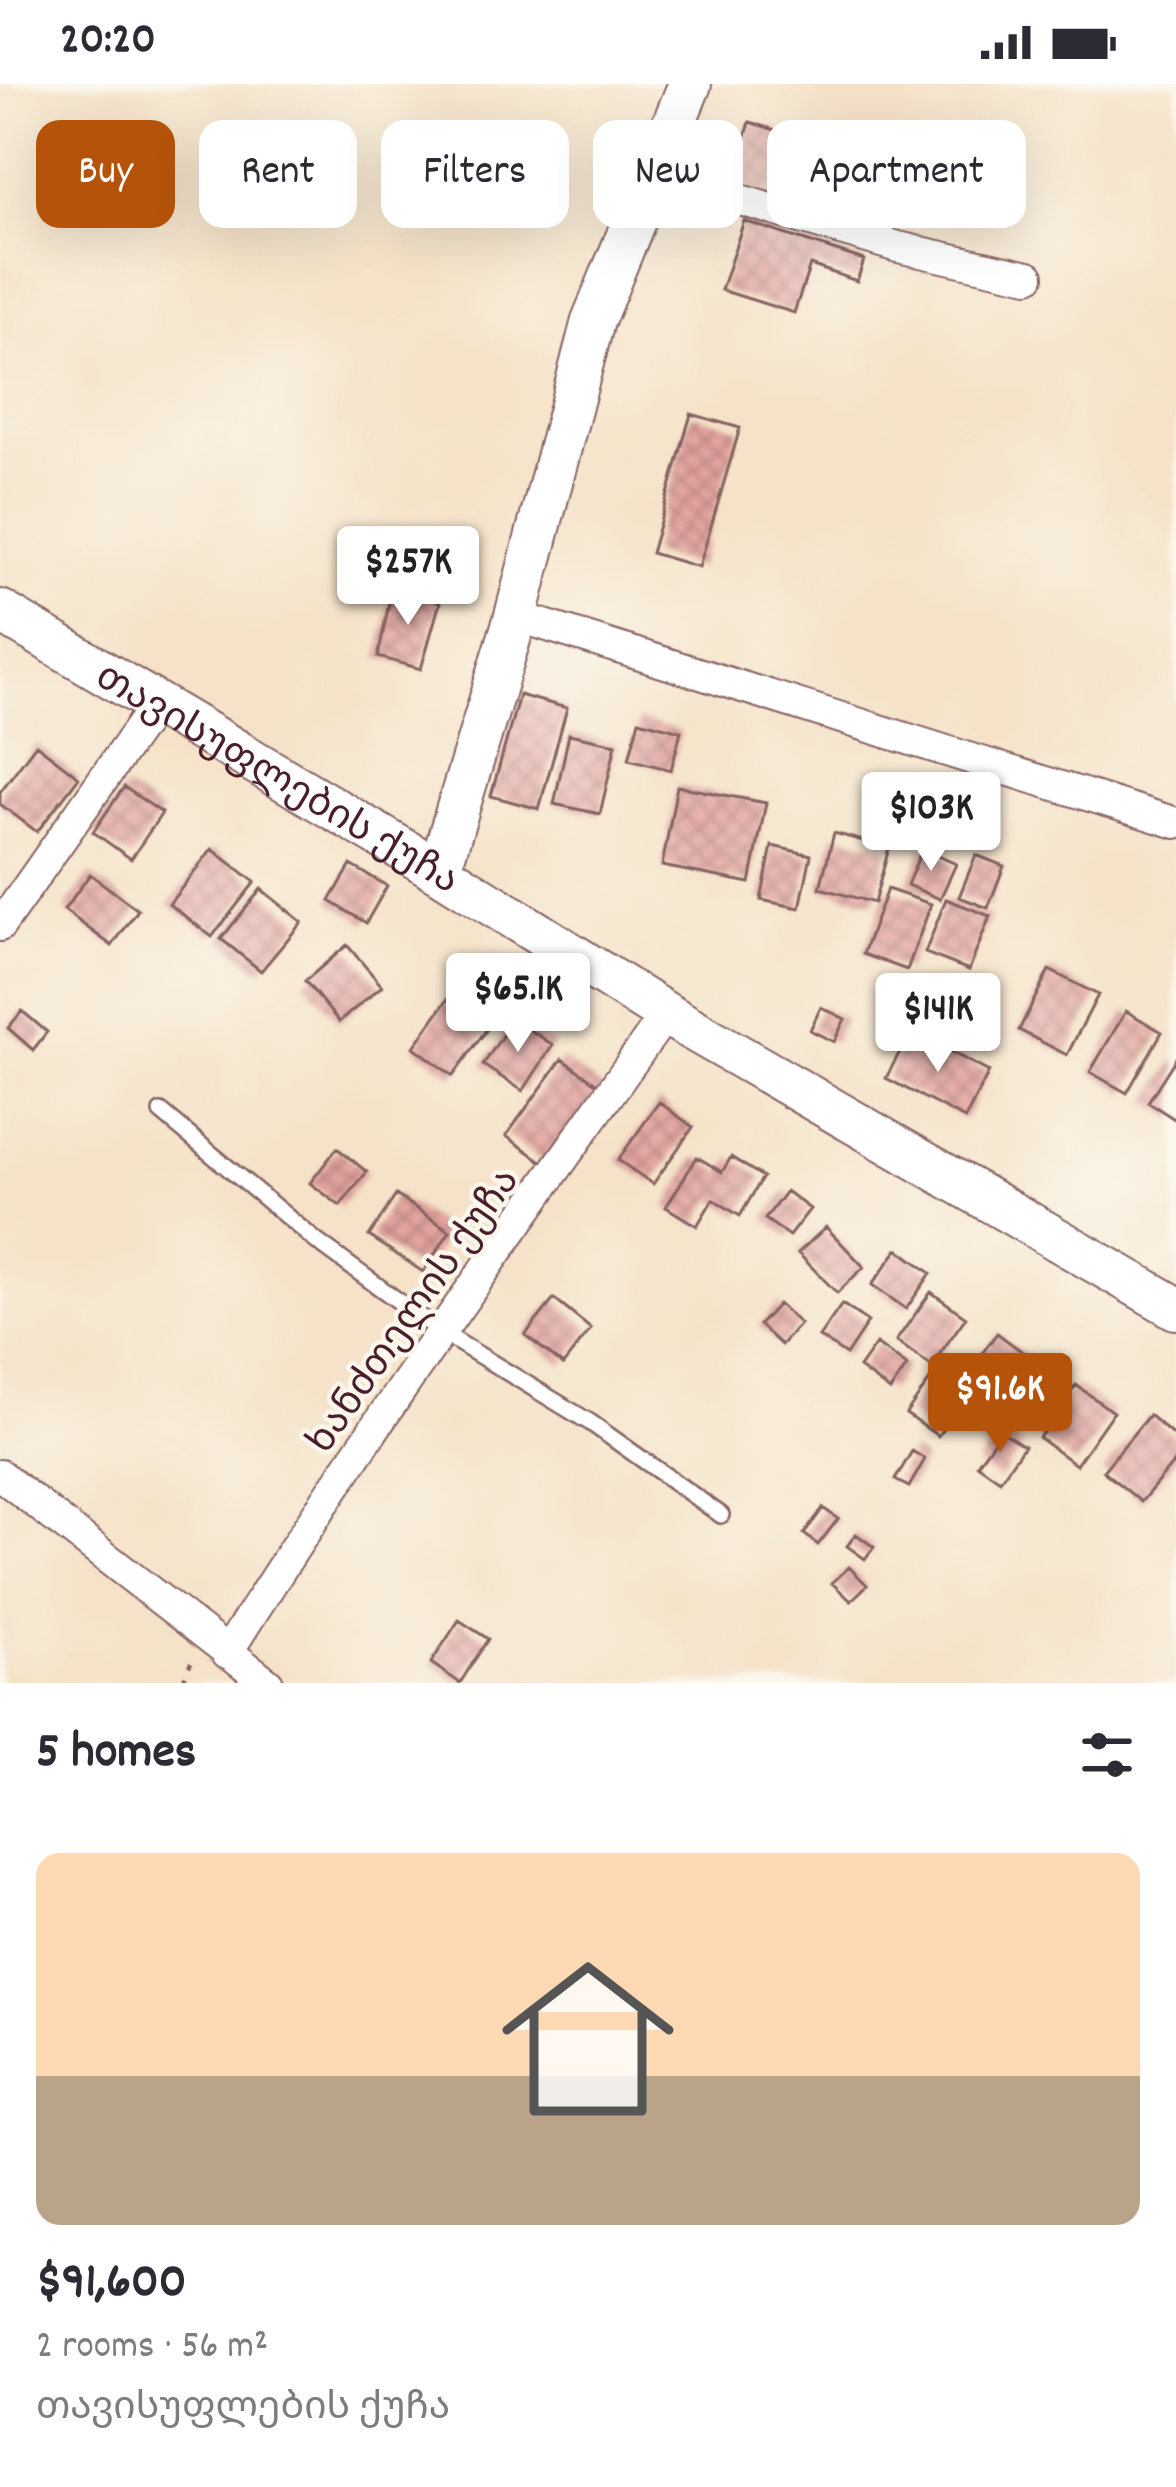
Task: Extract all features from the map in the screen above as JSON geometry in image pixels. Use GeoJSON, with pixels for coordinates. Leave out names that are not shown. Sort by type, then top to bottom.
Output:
{"type":"FeatureCollection","features":[{"type":"Feature","properties":{"kind":"main road"},"geometry":{"type":"LineString","coordinates":[[675,120],[690,84]]}},
{"type":"Feature","properties":{"kind":"main road"},"geometry":{"type":"LineString","coordinates":[[439,871],[516,616],[593,321],[631,228]]}},
{"type":"Feature","properties":{"kind":"main road","name":"თავისუფლების ქუჩა"},"geometry":{"type":"LineString","coordinates":[[0,611],[439,871],[666,1014],[1176,1308]]}},
{"type":"Feature","properties":{"kind":"street"},"geometry":{"type":"LineString","coordinates":[[743,201],[898,247],[1028,276]]}},
{"type":"Feature","properties":{"kind":"street"},"geometry":{"type":"LineString","coordinates":[[516,616],[1176,824]]}},
{"type":"Feature","properties":{"kind":"street"},"geometry":{"type":"LineString","coordinates":[[0,926],[156,704]]}},
{"type":"Feature","properties":{"kind":"street","name":"ხანძთელის ქუჩა"},"geometry":{"type":"LineString","coordinates":[[227,1653],[296,1543],[666,1014]]}},
{"type":"Feature","properties":{"kind":"street"},"geometry":{"type":"LineString","coordinates":[[0,1474],[268,1683]]}},
{"type":"Feature","properties":{"kind":"lane"},"geometry":{"type":"LineString","coordinates":[[161,1112],[316,1241],[441,1332],[591,1423],[722,1515]]}},
{"type":"Feature","properties":{"kind":"building"},"geometry":{"type":"Polygon","coordinates":[[[750,122],[767,127],[767,195],[743,187],[743,146],[750,122]]]}},
{"type":"Feature","properties":{"kind":"building"},"geometry":{"type":"Polygon","coordinates":[[[743,224],[864,260],[857,281],[810,265],[794,313],[721,290],[743,224]]]}},
{"type":"Feature","properties":{"kind":"building"},"geometry":{"type":"Polygon","coordinates":[[[691,414],[740,428],[699,567],[651,553],[691,414]]]}},
{"type":"Feature","properties":{"kind":"building"},"geometry":{"type":"Polygon","coordinates":[[[392,588],[440,602],[421,669],[378,657],[392,588]]]}},
{"type":"Feature","properties":{"kind":"building"},"geometry":{"type":"Polygon","coordinates":[[[519,695],[567,708],[539,809],[491,796],[519,695]]]}},
{"type":"Feature","properties":{"kind":"building"},"geometry":{"type":"Polygon","coordinates":[[[639,720],[681,731],[671,770],[629,759],[639,720]]]}},
{"type":"Feature","properties":{"kind":"building"},"geometry":{"type":"Polygon","coordinates":[[[569,734],[616,744],[600,814],[554,804],[569,734]]]}},
{"type":"Feature","properties":{"kind":"building"},"geometry":{"type":"Polygon","coordinates":[[[36,744],[79,777],[37,832],[0,804],[0,792],[36,744]]]}},
{"type":"Feature","properties":{"kind":"building"},"geometry":{"type":"Polygon","coordinates":[[[677,786],[766,803],[750,883],[662,866],[677,786]]]}},
{"type":"Feature","properties":{"kind":"building"},"geometry":{"type":"Polygon","coordinates":[[[124,787],[162,813],[131,859],[93,832],[124,787]]]}},
{"type":"Feature","properties":{"kind":"building"},"geometry":{"type":"Polygon","coordinates":[[[834,833],[889,848],[874,903],[820,888],[834,833]]]}},
{"type":"Feature","properties":{"kind":"building"},"geometry":{"type":"Polygon","coordinates":[[[772,846],[811,855],[800,908],[761,900],[772,846]]]}},
{"type":"Feature","properties":{"kind":"building"},"geometry":{"type":"Polygon","coordinates":[[[212,849],[255,882],[212,937],[169,904],[212,849]]]}},
{"type":"Feature","properties":{"kind":"building"},"geometry":{"type":"Polygon","coordinates":[[[922,849],[956,864],[940,899],[907,885],[922,849]]]}},
{"type":"Feature","properties":{"kind":"building"},"geometry":{"type":"Polygon","coordinates":[[[976,855],[1004,866],[988,908],[959,897],[976,855]]]}},
{"type":"Feature","properties":{"kind":"building"},"geometry":{"type":"Polygon","coordinates":[[[351,865],[387,886],[366,923],[330,901],[351,865]]]}},
{"type":"Feature","properties":{"kind":"building"},"geometry":{"type":"Polygon","coordinates":[[[90,874],[138,910],[112,946],[64,910],[90,874]]]}},
{"type":"Feature","properties":{"kind":"building"},"geometry":{"type":"Polygon","coordinates":[[[261,889],[302,922],[261,971],[221,939],[261,889]]]}},
{"type":"Feature","properties":{"kind":"building"},"geometry":{"type":"Polygon","coordinates":[[[887,889],[931,904],[907,970],[863,954],[887,889]]]}},
{"type":"Feature","properties":{"kind":"building"},"geometry":{"type":"Polygon","coordinates":[[[946,899],[990,916],[969,970],[925,953],[946,899]]]}},
{"type":"Feature","properties":{"kind":"building"},"geometry":{"type":"Polygon","coordinates":[[[347,945],[382,986],[339,1022],[305,981],[347,945]]]}},
{"type":"Feature","properties":{"kind":"building"},"geometry":{"type":"Polygon","coordinates":[[[1049,970],[1098,995],[1067,1055],[1019,1030],[1049,970]]]}},
{"type":"Feature","properties":{"kind":"building"},"geometry":{"type":"Polygon","coordinates":[[[452,993],[492,1022],[453,1076],[414,1047],[452,993]]]}},
{"type":"Feature","properties":{"kind":"building"},"geometry":{"type":"Polygon","coordinates":[[[821,1007],[845,1019],[834,1042],[810,1030],[821,1007]]]}},
{"type":"Feature","properties":{"kind":"building"},"geometry":{"type":"Polygon","coordinates":[[[22,1011],[47,1032],[33,1050],[8,1028],[22,1011]]]}},
{"type":"Feature","properties":{"kind":"building"},"geometry":{"type":"Polygon","coordinates":[[[1126,1011],[1162,1032],[1127,1093],[1090,1072],[1126,1011]]]}},
{"type":"Feature","properties":{"kind":"building"},"geometry":{"type":"Polygon","coordinates":[[[513,1019],[553,1045],[523,1091],[483,1065],[513,1019]]]}},
{"type":"Feature","properties":{"kind":"building"},"geometry":{"type":"Polygon","coordinates":[[[911,1031],[989,1072],[965,1119],[886,1078],[911,1031]]]}},
{"type":"Feature","properties":{"kind":"building"},"geometry":{"type":"Polygon","coordinates":[[[1176,1058],[1176,1120],[1148,1102],[1176,1058]]]}},
{"type":"Feature","properties":{"kind":"building"},"geometry":{"type":"Polygon","coordinates":[[[562,1059],[603,1088],[547,1165],[506,1136],[562,1059]]]}},
{"type":"Feature","properties":{"kind":"building"},"geometry":{"type":"Polygon","coordinates":[[[659,1102],[693,1127],[653,1184],[618,1160],[659,1102]]]}},
{"type":"Feature","properties":{"kind":"building"},"geometry":{"type":"Polygon","coordinates":[[[337,1148],[367,1172],[340,1206],[310,1183],[337,1148]]]}},
{"type":"Feature","properties":{"kind":"building"},"geometry":{"type":"Polygon","coordinates":[[[697,1157],[722,1172],[731,1157],[763,1177],[740,1216],[713,1199],[697,1226],[666,1207],[697,1157]]]}},
{"type":"Feature","properties":{"kind":"building"},"geometry":{"type":"Polygon","coordinates":[[[786,1191],[810,1209],[789,1236],[765,1219],[786,1191]]]}},
{"type":"Feature","properties":{"kind":"building"},"geometry":{"type":"Polygon","coordinates":[[[396,1195],[450,1231],[423,1272],[369,1236],[396,1195]]]}},
{"type":"Feature","properties":{"kind":"building"},"geometry":{"type":"Polygon","coordinates":[[[826,1227],[864,1267],[837,1293],[798,1253],[826,1227]]]}},
{"type":"Feature","properties":{"kind":"building"},"geometry":{"type":"Polygon","coordinates":[[[898,1249],[931,1273],[906,1309],[872,1285],[898,1249]]]}},
{"type":"Feature","properties":{"kind":"building"},"geometry":{"type":"Polygon","coordinates":[[[931,1292],[966,1317],[931,1366],[896,1341],[931,1292]]]}},
{"type":"Feature","properties":{"kind":"building"},"geometry":{"type":"Polygon","coordinates":[[[554,1299],[591,1329],[563,1365],[525,1335],[554,1299]]]}},
{"type":"Feature","properties":{"kind":"building"},"geometry":{"type":"Polygon","coordinates":[[[778,1304],[800,1324],[781,1345],[759,1325],[778,1304]]]}},
{"type":"Feature","properties":{"kind":"building"},"geometry":{"type":"Polygon","coordinates":[[[842,1304],[868,1322],[846,1355],[819,1337],[842,1304]]]}},
{"type":"Feature","properties":{"kind":"building"},"geometry":{"type":"Polygon","coordinates":[[[997,1333],[1032,1359],[990,1416],[955,1390],[997,1333]]]}},
{"type":"Feature","properties":{"kind":"building"},"geometry":{"type":"Polygon","coordinates":[[[876,1344],[907,1366],[890,1391],[859,1368],[876,1344]]]}},
{"type":"Feature","properties":{"kind":"building"},"geometry":{"type":"Polygon","coordinates":[[[930,1380],[961,1402],[938,1436],[906,1414],[930,1380]]]}},
{"type":"Feature","properties":{"kind":"building"},"geometry":{"type":"Polygon","coordinates":[[[1076,1385],[1113,1412],[1076,1465],[1039,1438],[1076,1385]]]}},
{"type":"Feature","properties":{"kind":"building"},"geometry":{"type":"Polygon","coordinates":[[[1149,1415],[1176,1438],[1176,1460],[1141,1502],[1103,1471],[1149,1415]]]}},
{"type":"Feature","properties":{"kind":"building"},"geometry":{"type":"Polygon","coordinates":[[[1001,1431],[1024,1446],[1000,1480],[977,1464],[1001,1431]]]}},
{"type":"Feature","properties":{"kind":"building"},"geometry":{"type":"Polygon","coordinates":[[[912,1451],[925,1459],[909,1487],[895,1480],[912,1451]]]}},
{"type":"Feature","properties":{"kind":"building"},"geometry":{"type":"Polygon","coordinates":[[[823,1508],[838,1519],[818,1545],[804,1534],[823,1508]]]}},
{"type":"Feature","properties":{"kind":"building"},"geometry":{"type":"Polygon","coordinates":[[[856,1534],[874,1547],[865,1559],[847,1546],[856,1534]]]}},
{"type":"Feature","properties":{"kind":"building"},"geometry":{"type":"Polygon","coordinates":[[[849,1567],[867,1585],[851,1601],[832,1583],[849,1567]]]}},
{"type":"Feature","properties":{"kind":"building"},"geometry":{"type":"Polygon","coordinates":[[[459,1620],[488,1639],[460,1683],[431,1663],[459,1620]]]}}]}
